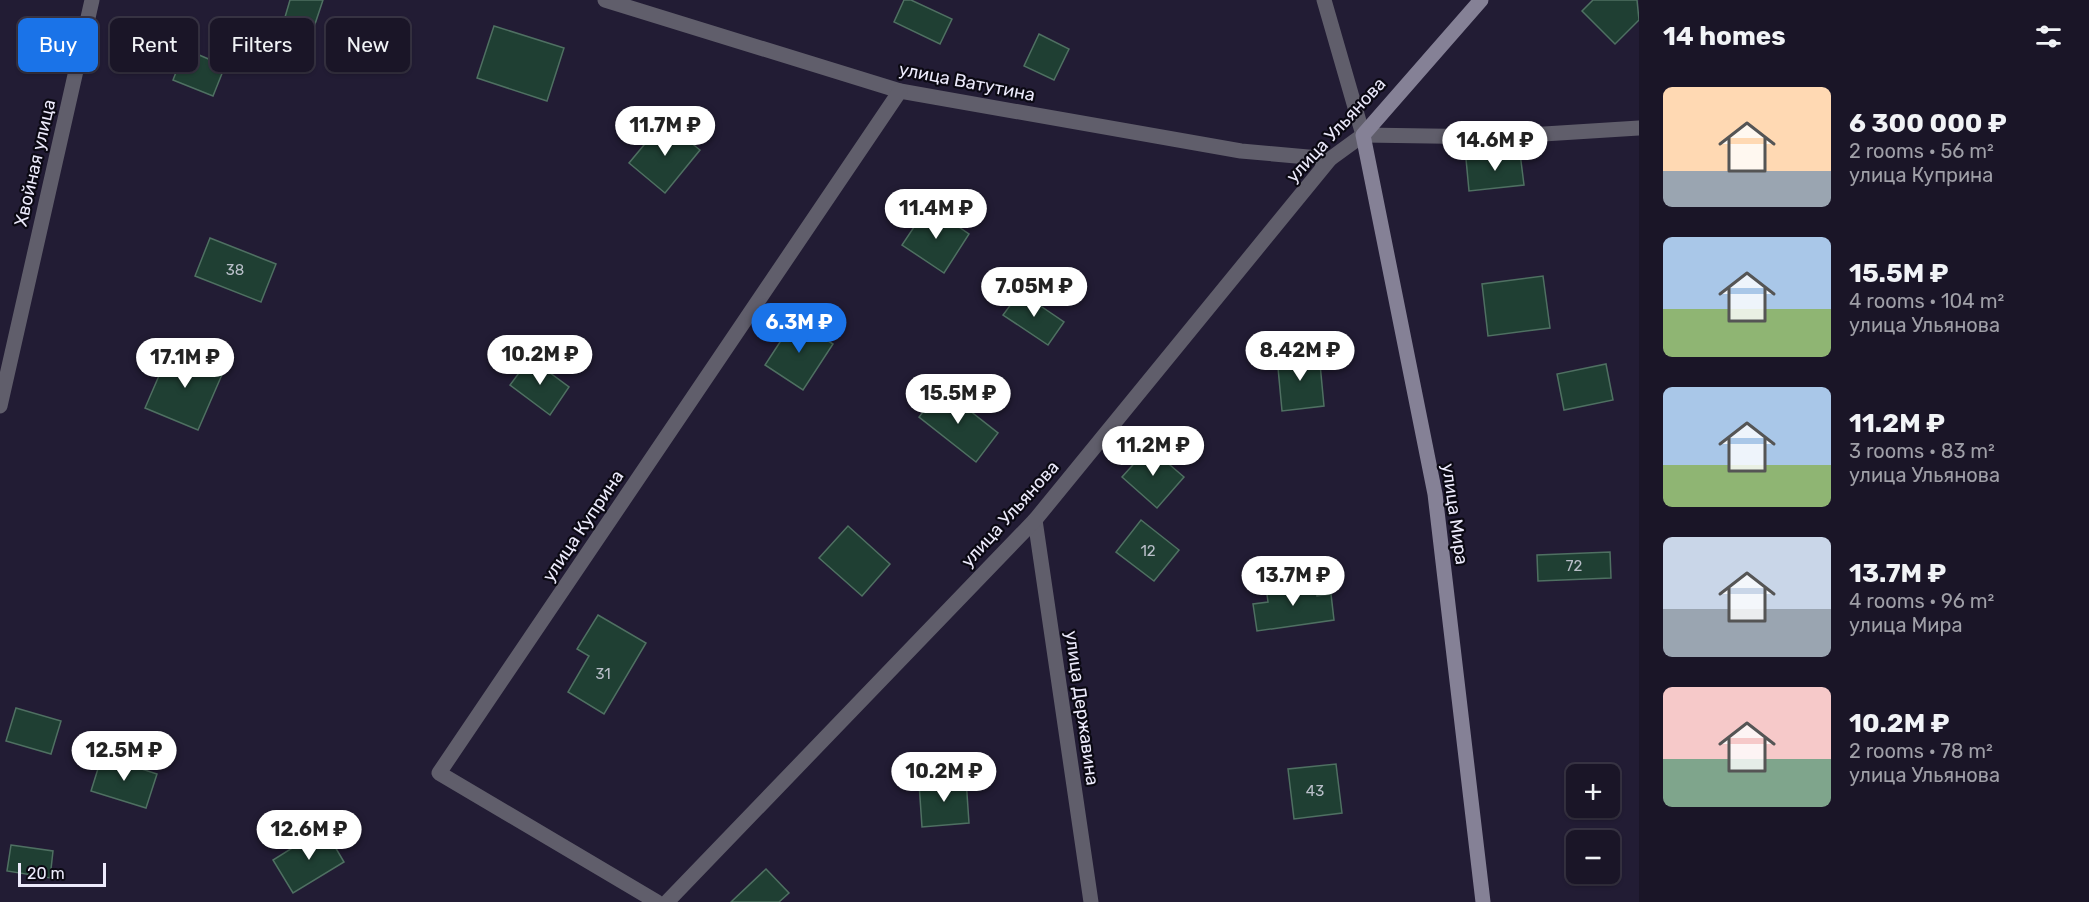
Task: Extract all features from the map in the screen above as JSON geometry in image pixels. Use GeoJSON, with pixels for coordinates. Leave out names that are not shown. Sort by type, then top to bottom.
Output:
{"type":"FeatureCollection","features":[{"type":"Feature","properties":{"kind":"street","name":"Хвойная улица"},"geometry":{"type":"LineString","coordinates":[[0,406],[92,0]]}},
{"type":"Feature","properties":{"kind":"street","name":"улица Ватутина"},"geometry":{"type":"LineString","coordinates":[[605,0],[900,91],[1241,150],[1330,159]]}},
{"type":"Feature","properties":{"kind":"street"},"geometry":{"type":"LineString","coordinates":[[1324,0],[1363,135],[1496,137],[1639,128]]}},
{"type":"Feature","properties":{"kind":"street","name":"улица Ульянова"},"geometry":{"type":"LineString","coordinates":[[667,902],[1035,520],[1330,159],[1363,135],[1481,0]]}},
{"type":"Feature","properties":{"kind":"street","name":"улица Куприна"},"geometry":{"type":"LineString","coordinates":[[657,902],[439,773],[900,91]]}},
{"type":"Feature","properties":{"kind":"street","name":"улица Мира"},"geometry":{"type":"LineString","coordinates":[[1363,135],[1435,494],[1483,902]]}},
{"type":"Feature","properties":{"kind":"street","name":"улица Державина"},"geometry":{"type":"LineString","coordinates":[[1035,520],[1091,902]]}},
{"type":"Feature","properties":{"kind":"building"},"geometry":{"type":"Polygon","coordinates":[[[290,0],[323,0],[314,27],[314,18],[285,18],[290,0]]]}},
{"type":"Feature","properties":{"kind":"building"},"geometry":{"type":"Polygon","coordinates":[[[904,0],[911,0],[952,19],[940,44],[894,22],[904,0]]]}},
{"type":"Feature","properties":{"kind":"building"},"geometry":{"type":"Polygon","coordinates":[[[1593,0],[1637,0],[1639,20],[1615,44],[1582,11],[1593,0]]]}},
{"type":"Feature","properties":{"kind":"building"},"geometry":{"type":"Polygon","coordinates":[[[494,26],[564,48],[547,101],[477,78],[494,26]]]}},
{"type":"Feature","properties":{"kind":"building"},"geometry":{"type":"Polygon","coordinates":[[[1039,34],[1069,49],[1054,80],[1024,66],[1039,34]]]}},
{"type":"Feature","properties":{"kind":"building"},"geometry":{"type":"Polygon","coordinates":[[[198,55],[210,60],[210,72],[223,72],[213,96],[173,80],[176,72],[198,72],[198,55]]]}},
{"type":"Feature","properties":{"kind":"building"},"geometry":{"type":"Polygon","coordinates":[[[664,121],[700,150],[665,193],[629,163],[664,121]]]}},
{"type":"Feature","properties":{"kind":"building"},"geometry":{"type":"Polygon","coordinates":[[[1520,153],[1524,185],[1469,191],[1466,159],[1520,153]]]}},
{"type":"Feature","properties":{"kind":"building"},"geometry":{"type":"Polygon","coordinates":[[[928,206],[969,234],[944,273],[902,245],[928,206]]]}},
{"type":"Feature","properties":{"kind":"building"},"geometry":{"type":"Polygon","coordinates":[[[210,238],[276,264],[261,302],[195,276],[210,238]]]}},
{"type":"Feature","properties":{"kind":"building"},"geometry":{"type":"Polygon","coordinates":[[[1543,276],[1550,328],[1488,336],[1482,284],[1543,276]]]}},
{"type":"Feature","properties":{"kind":"building"},"geometry":{"type":"Polygon","coordinates":[[[1020,292],[1064,322],[1048,345],[1003,315],[1020,292]]]}},
{"type":"Feature","properties":{"kind":"building"},"geometry":{"type":"Polygon","coordinates":[[[795,319],[833,344],[803,390],[765,365],[795,319]]]}},
{"type":"Feature","properties":{"kind":"building"},"geometry":{"type":"Polygon","coordinates":[[[171,348],[224,370],[198,430],[145,408],[171,348]]]}},
{"type":"Feature","properties":{"kind":"building"},"geometry":{"type":"Polygon","coordinates":[[[1319,353],[1324,406],[1282,411],[1277,357],[1319,353]]]}},
{"type":"Feature","properties":{"kind":"building"},"geometry":{"type":"Polygon","coordinates":[[[530,358],[569,387],[550,415],[510,385],[530,358]]]}},
{"type":"Feature","properties":{"kind":"building"},"geometry":{"type":"Polygon","coordinates":[[[1606,364],[1613,400],[1564,410],[1557,374],[1606,364]]]}},
{"type":"Feature","properties":{"kind":"building"},"geometry":{"type":"Polygon","coordinates":[[[941,388],[998,433],[976,462],[919,417],[941,388]]]}},
{"type":"Feature","properties":{"kind":"building"},"geometry":{"type":"Polygon","coordinates":[[[1149,447],[1184,477],[1157,508],[1122,477],[1149,447]]]}},
{"type":"Feature","properties":{"kind":"building"},"geometry":{"type":"Polygon","coordinates":[[[1141,520],[1179,550],[1154,581],[1116,552],[1141,520]]]}},
{"type":"Feature","properties":{"kind":"building"},"geometry":{"type":"Polygon","coordinates":[[[848,526],[890,564],[862,596],[819,558],[848,526]]]}},
{"type":"Feature","properties":{"kind":"building"},"geometry":{"type":"Polygon","coordinates":[[[1610,552],[1611,578],[1538,581],[1537,555],[1610,552]]]}},
{"type":"Feature","properties":{"kind":"building"},"geometry":{"type":"Polygon","coordinates":[[[1315,581],[1317,596],[1331,594],[1334,620],[1257,631],[1253,604],[1268,602],[1266,587],[1315,581]]]}},
{"type":"Feature","properties":{"kind":"building"},"geometry":{"type":"Polygon","coordinates":[[[598,615],[646,643],[604,714],[568,692],[589,656],[577,649],[598,615]]]}},
{"type":"Feature","properties":{"kind":"building"},"geometry":{"type":"Polygon","coordinates":[[[16,708],[61,721],[51,754],[6,741],[16,708]]]}},
{"type":"Feature","properties":{"kind":"building"},"geometry":{"type":"Polygon","coordinates":[[[102,756],[157,774],[146,808],[91,791],[102,756]]]}},
{"type":"Feature","properties":{"kind":"building"},"geometry":{"type":"Polygon","coordinates":[[[1336,764],[1342,813],[1294,819],[1288,769],[1336,764]]]}},
{"type":"Feature","properties":{"kind":"building"},"geometry":{"type":"Polygon","coordinates":[[[966,779],[969,823],[922,827],[919,783],[966,779]]]}},
{"type":"Feature","properties":{"kind":"building"},"geometry":{"type":"Polygon","coordinates":[[[324,828],[344,862],[293,893],[273,860],[324,828]]]}},
{"type":"Feature","properties":{"kind":"building"},"geometry":{"type":"Polygon","coordinates":[[[11,845],[53,851],[50,878],[7,871],[11,845]]]}},
{"type":"Feature","properties":{"kind":"building"},"geometry":{"type":"Polygon","coordinates":[[[766,869],[789,893],[779,902],[731,902],[766,869]]]}}]}
